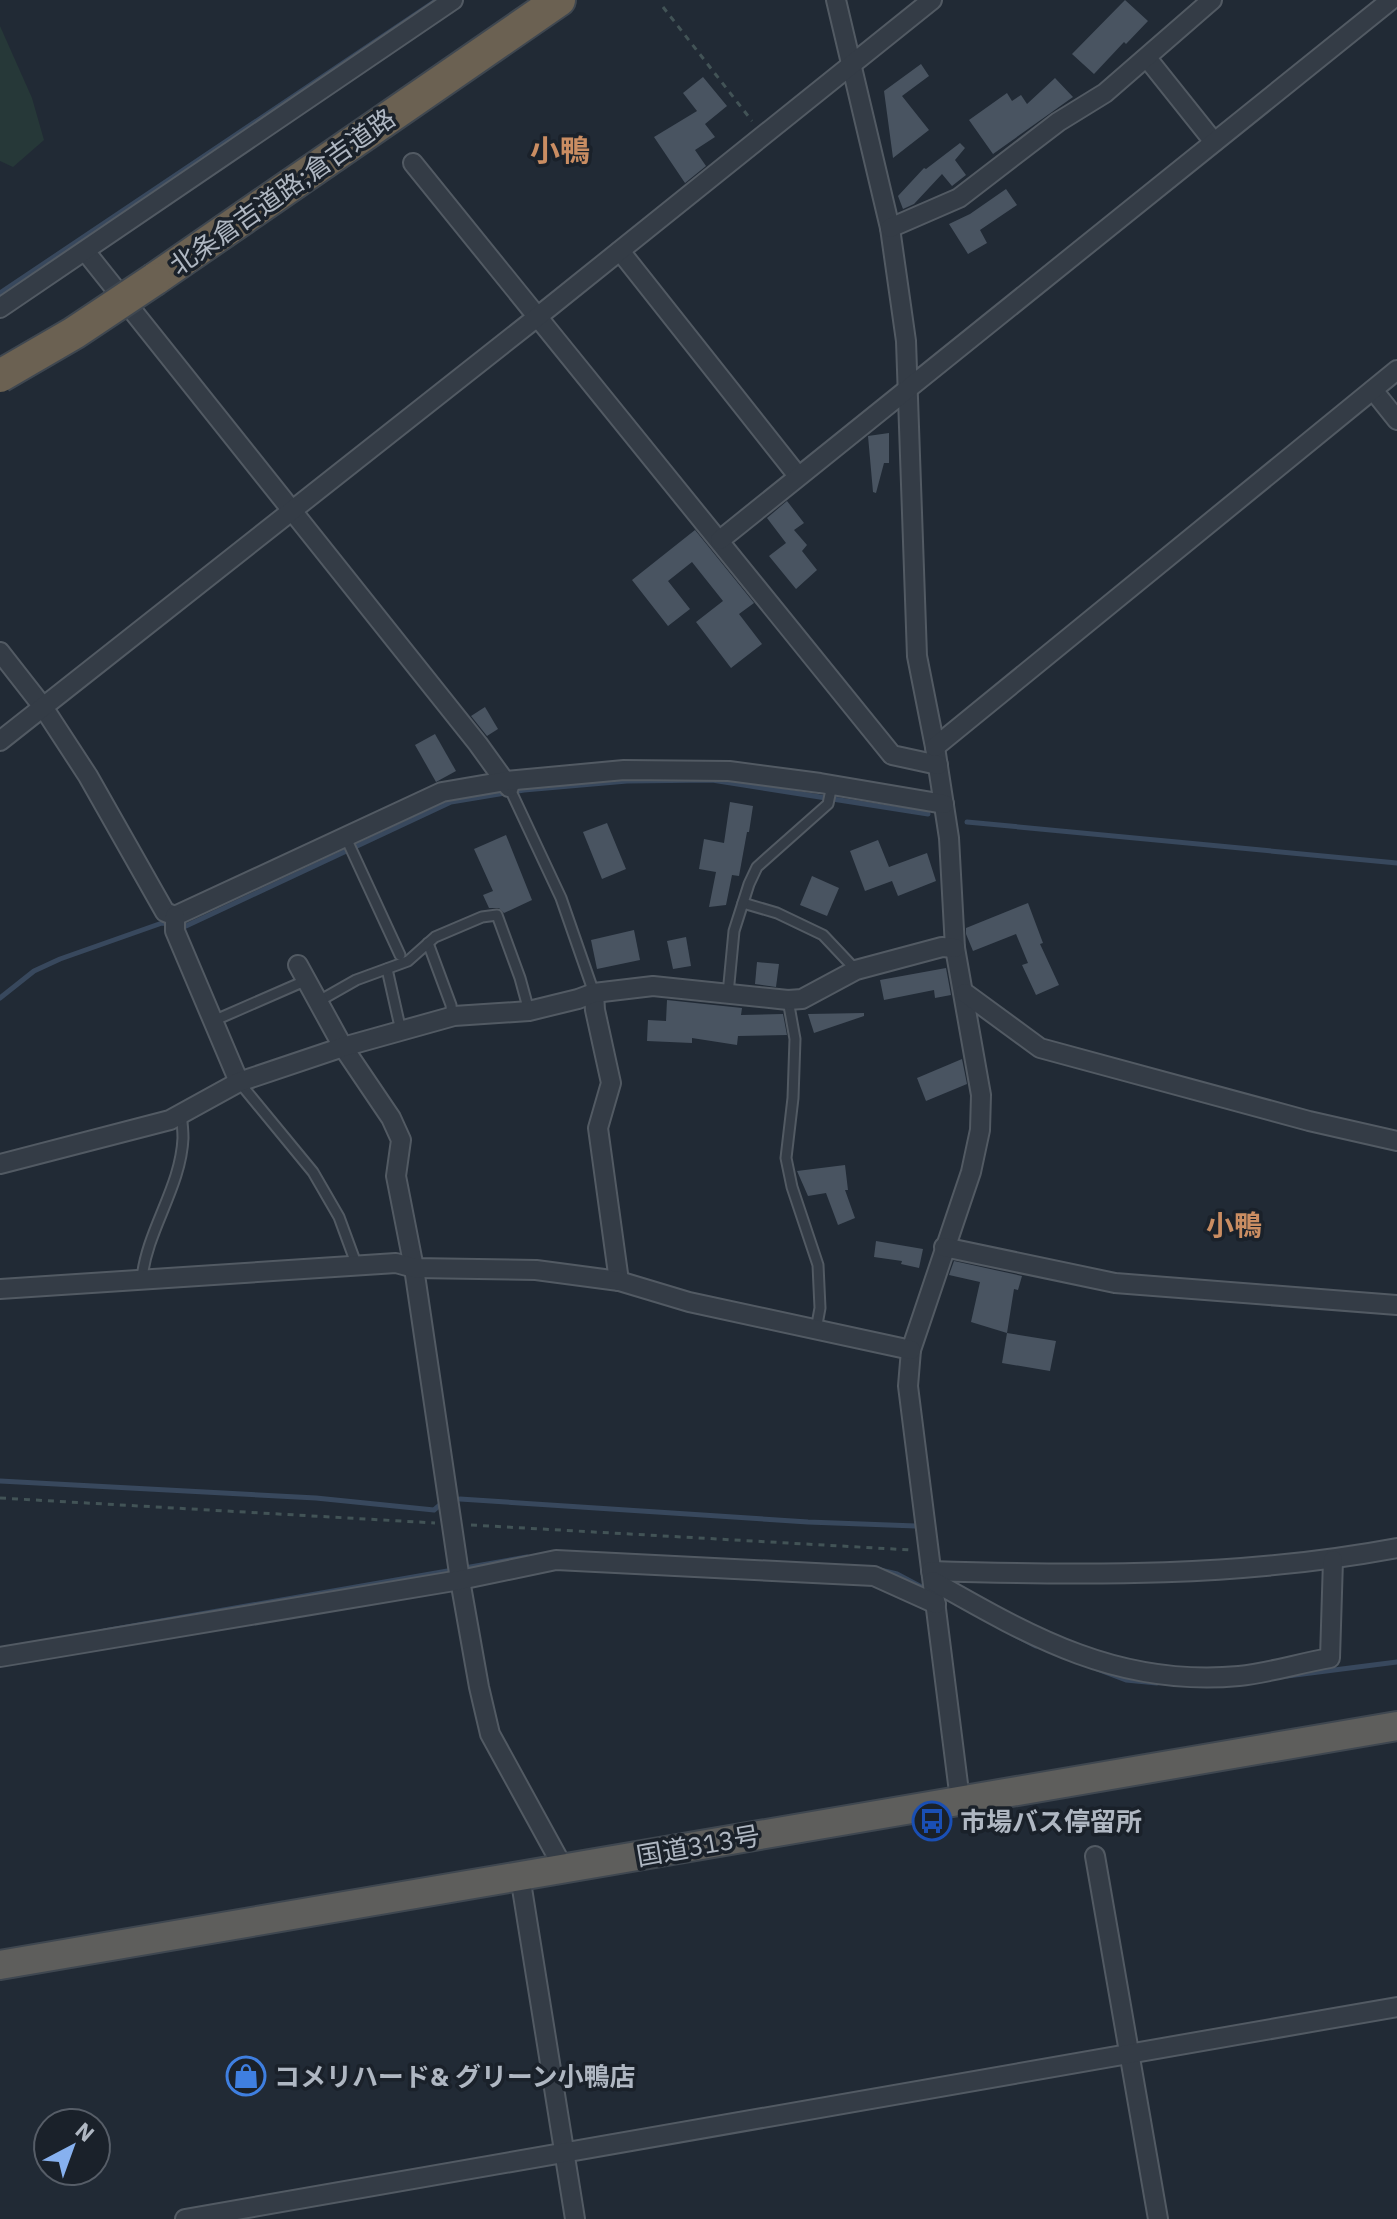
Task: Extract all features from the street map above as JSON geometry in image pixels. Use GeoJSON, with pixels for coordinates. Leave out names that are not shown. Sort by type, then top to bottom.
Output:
{"type":"FeatureCollection","features":[{"type":"Feature","properties":{"kind":"highway","name":"北条倉吉道路;倉吉道路"},"geometry":{"type":"LineString","coordinates":[[0,376],[74,333],[151,273],[532,0]]}},
{"type":"Feature","properties":{"kind":"highway","name":"北条倉吉道路;倉吉道路"},"geometry":{"type":"LineString","coordinates":[[0,362],[151,273],[559,0]]}},
{"type":"Feature","properties":{"kind":"highway","name":"国道313号"},"geometry":{"type":"LineString","coordinates":[[0,1965],[1397,1726]]}},
{"type":"Feature","properties":{"kind":"street"},"geometry":{"type":"LineString","coordinates":[[0,308],[453,0]]}},
{"type":"Feature","properties":{"kind":"street"},"geometry":{"type":"LineString","coordinates":[[836,0],[890,228],[906,341],[917,656],[949,838],[955,948],[981,1095],[980,1130],[971,1172],[911,1350],[908,1386],[960,1800]]}},
{"type":"Feature","properties":{"kind":"street"},"geometry":{"type":"LineString","coordinates":[[0,741],[536,318],[932,0]]}},
{"type":"Feature","properties":{"kind":"street"},"geometry":{"type":"LineString","coordinates":[[890,228],[959,198],[1058,122],[1105,93],[1212,0]]}},
{"type":"Feature","properties":{"kind":"street"},"geometry":{"type":"LineString","coordinates":[[720,540],[1391,0]]}},
{"type":"Feature","properties":{"kind":"street"},"geometry":{"type":"LineString","coordinates":[[1147,58],[1214,142]]}},
{"type":"Feature","properties":{"kind":"street"},"geometry":{"type":"LineString","coordinates":[[413,163],[892,755],[937,756],[1397,370]]}},
{"type":"Feature","properties":{"kind":"street"},"geometry":{"type":"LineString","coordinates":[[85,251],[510,788]]}},
{"type":"Feature","properties":{"kind":"street"},"geometry":{"type":"LineString","coordinates":[[620,251],[798,476]]}},
{"type":"Feature","properties":{"kind":"street"},"geometry":{"type":"LineString","coordinates":[[1373,390],[1397,420]]}},
{"type":"Feature","properties":{"kind":"street"},"geometry":{"type":"LineString","coordinates":[[0,652],[43,707],[88,776],[165,912],[175,924],[239,1082]]}},
{"type":"Feature","properties":{"kind":"street"},"geometry":{"type":"LineString","coordinates":[[175,924],[442,792],[510,788],[624,770],[681,769],[729,771],[944,804]]}},
{"type":"Feature","properties":{"kind":"street"},"geometry":{"type":"LineString","coordinates":[[1,1162],[170,1120],[239,1082],[343,1047],[452,1016],[529,1011],[594,993],[653,986],[802,999],[856,970],[942,947],[955,948]]}},
{"type":"Feature","properties":{"kind":"street"},"geometry":{"type":"LineString","coordinates":[[303,973],[343,1047],[391,1118],[401,1140],[396,1176],[414,1268],[459,1571],[490,1734],[564,1869]]}},
{"type":"Feature","properties":{"kind":"street"},"geometry":{"type":"LineString","coordinates":[[594,993],[611,1083],[598,1128],[619,1281]]}},
{"type":"Feature","properties":{"kind":"street"},"geometry":{"type":"LineString","coordinates":[[965,993],[1040,1048],[1309,1121],[1397,1141]]}},
{"type":"Feature","properties":{"kind":"street"},"geometry":{"type":"LineString","coordinates":[[944,1247],[1115,1283],[1397,1305]]}},
{"type":"Feature","properties":{"kind":"street"},"geometry":{"type":"LineString","coordinates":[[0,1289],[396,1263],[414,1268],[536,1270],[619,1281],[689,1302],[911,1350]]}},
{"type":"Feature","properties":{"kind":"street"},"geometry":{"type":"LineString","coordinates":[[932,1576],[1228,1571],[1333,1560],[1397,1548]]}},
{"type":"Feature","properties":{"kind":"street"},"geometry":{"type":"LineString","coordinates":[[0,1657],[459,1571],[556,1560],[874,1576],[936,1604]]}},
{"type":"Feature","properties":{"kind":"street"},"geometry":{"type":"LineString","coordinates":[[932,1576],[1019,1631],[1104,1664],[1171,1676],[1240,1676],[1330,1658],[1333,1560]]}},
{"type":"Feature","properties":{"kind":"street"},"geometry":{"type":"LineString","coordinates":[[1095,1856],[1158,2219]]}},
{"type":"Feature","properties":{"kind":"street"},"geometry":{"type":"LineString","coordinates":[[520,1876],[575,2219]]}},
{"type":"Feature","properties":{"kind":"street"},"geometry":{"type":"LineString","coordinates":[[185,2219],[1397,2007]]}},
{"type":"Feature","properties":{"kind":"lane"},"geometry":{"type":"LineString","coordinates":[[728,994],[734,931],[757,867],[828,804],[832,785]]}},
{"type":"Feature","properties":{"kind":"lane"},"geometry":{"type":"LineString","coordinates":[[510,788],[561,898],[594,993]]}},
{"type":"Feature","properties":{"kind":"lane"},"geometry":{"type":"LineString","coordinates":[[348,840],[400,955]]}},
{"type":"Feature","properties":{"kind":"lane"},"geometry":{"type":"LineString","coordinates":[[743,903],[777,913],[823,935],[856,970]]}},
{"type":"Feature","properties":{"kind":"lane"},"geometry":{"type":"LineString","coordinates":[[319,1001],[356,980],[408,961],[435,937],[482,917],[497,915],[529,1011]]}},
{"type":"Feature","properties":{"kind":"lane"},"geometry":{"type":"LineString","coordinates":[[428,943],[451,1005],[452,1016]]}},
{"type":"Feature","properties":{"kind":"lane"},"geometry":{"type":"LineString","coordinates":[[387,969],[401,1031]]}},
{"type":"Feature","properties":{"kind":"lane"},"geometry":{"type":"LineString","coordinates":[[213,1021],[303,973]]}},
{"type":"Feature","properties":{"kind":"lane"},"geometry":{"type":"LineString","coordinates":[[788,1000],[795,1039],[793,1098],[786,1158],[792,1187],[818,1265],[820,1308],[816,1330]]}},
{"type":"Feature","properties":{"kind":"lane"},"geometry":{"type":"LineString","coordinates":[[239,1082],[313,1172],[339,1217],[358,1267]]}},
{"type":"Feature","properties":{"kind":"lane"},"geometry":{"type":"LineString","coordinates":[[142,1278],[144,1259],[175,1176],[183,1140],[181,1113]]}},
{"type":"Feature","properties":{"kind":"path"},"geometry":{"type":"LineString","coordinates":[[663,7],[764,135]]}},
{"type":"Feature","properties":{"kind":"path"},"geometry":{"type":"LineString","coordinates":[[0,1498],[928,1551]]}},
{"type":"Feature","properties":{"kind":"shaded area"},"geometry":{"type":"Polygon","coordinates":[[[0,26],[32,98],[44,140],[13,167],[0,161],[0,26]]]}},
{"type":"Feature","properties":{"kind":"building"},"geometry":{"type":"Polygon","coordinates":[[[1125,0],[1148,21],[1094,74],[1072,54],[1125,0]]]}},
{"type":"Feature","properties":{"kind":"building"},"geometry":{"type":"Polygon","coordinates":[[[921,64],[929,76],[902,96],[929,130],[893,158],[884,91],[921,64]]]}},
{"type":"Feature","properties":{"kind":"building"},"geometry":{"type":"Polygon","coordinates":[[[703,77],[727,106],[705,124],[715,137],[695,150],[706,166],[685,183],[654,137],[697,111],[683,93],[703,77]]]}},
{"type":"Feature","properties":{"kind":"building"},"geometry":{"type":"Polygon","coordinates":[[[1055,78],[1073,97],[993,154],[969,120],[1007,93],[1012,101],[1021,95],[1027,104],[1055,78]]]}},
{"type":"Feature","properties":{"kind":"building"},"geometry":{"type":"Polygon","coordinates":[[[960,143],[965,148],[955,160],[966,175],[952,186],[942,174],[914,204],[903,209],[898,196],[924,168],[960,143]]]}},
{"type":"Feature","properties":{"kind":"building"},"geometry":{"type":"Polygon","coordinates":[[[1006,189],[1017,205],[980,230],[987,243],[968,254],[949,224],[970,214],[1006,189]]]}},
{"type":"Feature","properties":{"kind":"building"},"geometry":{"type":"Polygon","coordinates":[[[889,433],[889,463],[884,463],[876,493],[873,492],[868,436],[889,433]]]}},
{"type":"Feature","properties":{"kind":"building"},"geometry":{"type":"Polygon","coordinates":[[[787,501],[804,523],[794,530],[807,545],[802,551],[817,570],[796,589],[769,556],[786,543],[767,518],[787,501]]]}},
{"type":"Feature","properties":{"kind":"building"},"geometry":{"type":"Polygon","coordinates":[[[695,530],[754,603],[739,614],[762,644],[731,668],[696,622],[723,601],[692,562],[668,581],[690,609],[668,626],[632,580],[695,530]]]}},
{"type":"Feature","properties":{"kind":"building"},"geometry":{"type":"Polygon","coordinates":[[[485,707],[498,729],[487,736],[471,716],[485,707]]]}},
{"type":"Feature","properties":{"kind":"building"},"geometry":{"type":"Polygon","coordinates":[[[435,734],[456,771],[436,782],[415,745],[435,734]]]}},
{"type":"Feature","properties":{"kind":"building"},"geometry":{"type":"Polygon","coordinates":[[[730,802],[753,806],[749,832],[739,876],[732,875],[726,905],[709,907],[716,872],[699,869],[704,839],[724,843],[730,802]]]}},
{"type":"Feature","properties":{"kind":"building"},"geometry":{"type":"Polygon","coordinates":[[[607,823],[626,869],[602,879],[583,832],[607,823]]]}},
{"type":"Feature","properties":{"kind":"building"},"geometry":{"type":"Polygon","coordinates":[[[506,835],[532,900],[504,913],[499,908],[489,908],[483,895],[493,891],[474,849],[506,835]]]}},
{"type":"Feature","properties":{"kind":"building"},"geometry":{"type":"Polygon","coordinates":[[[878,840],[889,867],[927,853],[936,881],[898,896],[892,881],[865,891],[850,851],[878,840]]]}},
{"type":"Feature","properties":{"kind":"building"},"geometry":{"type":"Polygon","coordinates":[[[812,876],[839,888],[827,916],[800,905],[812,876]]]}},
{"type":"Feature","properties":{"kind":"building"},"geometry":{"type":"Polygon","coordinates":[[[1028,903],[1043,943],[1040,944],[1059,985],[1036,995],[1022,965],[1028,963],[1016,934],[973,951],[966,934],[966,928],[1028,903]]]}},
{"type":"Feature","properties":{"kind":"building"},"geometry":{"type":"Polygon","coordinates":[[[634,930],[640,960],[597,969],[591,940],[634,930]]]}},
{"type":"Feature","properties":{"kind":"building"},"geometry":{"type":"Polygon","coordinates":[[[686,937],[691,966],[673,969],[667,941],[686,937]]]}},
{"type":"Feature","properties":{"kind":"building"},"geometry":{"type":"Polygon","coordinates":[[[757,962],[779,964],[776,987],[755,984],[757,962]]]}},
{"type":"Feature","properties":{"kind":"building"},"geometry":{"type":"Polygon","coordinates":[[[946,968],[951,995],[935,998],[934,990],[884,1000],[880,980],[946,968]]]}},
{"type":"Feature","properties":{"kind":"building"},"geometry":{"type":"Polygon","coordinates":[[[667,1000],[742,1008],[741,1015],[783,1014],[787,1035],[738,1036],[737,1045],[692,1038],[692,1043],[647,1041],[648,1020],[666,1021],[667,1000]]]}},
{"type":"Feature","properties":{"kind":"building"},"geometry":{"type":"Polygon","coordinates":[[[864,1013],[864,1016],[814,1033],[808,1014],[864,1013]]]}},
{"type":"Feature","properties":{"kind":"building"},"geometry":{"type":"Polygon","coordinates":[[[962,1059],[967,1084],[926,1101],[917,1078],[962,1059]]]}},
{"type":"Feature","properties":{"kind":"building"},"geometry":{"type":"Polygon","coordinates":[[[845,1165],[848,1190],[845,1190],[855,1218],[838,1225],[826,1193],[808,1196],[797,1171],[845,1165]]]}},
{"type":"Feature","properties":{"kind":"building"},"geometry":{"type":"Polygon","coordinates":[[[876,1241],[923,1249],[919,1268],[901,1264],[902,1261],[874,1257],[876,1241]]]}},
{"type":"Feature","properties":{"kind":"building"},"geometry":{"type":"Polygon","coordinates":[[[954,1261],[1022,1276],[1018,1290],[1014,1289],[1007,1333],[971,1322],[980,1282],[949,1275],[954,1261]]]}},
{"type":"Feature","properties":{"kind":"building"},"geometry":{"type":"Polygon","coordinates":[[[1007,1333],[1056,1341],[1050,1371],[1002,1363],[1007,1333]]]}},
{"type":"Feature","properties":{"kind":"waterway"},"geometry":{"type":"LineString","coordinates":[[0,293],[437,0]]}},
{"type":"Feature","properties":{"kind":"waterway"},"geometry":{"type":"LineString","coordinates":[[0,998],[34,971],[60,959],[162,923],[186,926],[451,802],[524,790],[627,781],[712,780],[928,814]]}},
{"type":"Feature","properties":{"kind":"waterway"},"geometry":{"type":"LineString","coordinates":[[967,822],[1397,863]]}},
{"type":"Feature","properties":{"kind":"waterway"},"geometry":{"type":"LineString","coordinates":[[0,1481],[316,1498],[434,1510],[441,1504]]}},
{"type":"Feature","properties":{"kind":"waterway"},"geometry":{"type":"LineString","coordinates":[[460,1499],[916,1526]]}},
{"type":"Feature","properties":{"kind":"waterway"},"geometry":{"type":"LineString","coordinates":[[104,1631],[527,1557]]}},
{"type":"Feature","properties":{"kind":"waterway"},"geometry":{"type":"LineString","coordinates":[[876,1569],[897,1574],[929,1591]]}},
{"type":"Feature","properties":{"kind":"waterway"},"geometry":{"type":"LineString","coordinates":[[1013,1634],[1036,1646]]}},
{"type":"Feature","properties":{"kind":"waterway"},"geometry":{"type":"LineString","coordinates":[[1287,1676],[1397,1662]]}},
{"type":"Feature","properties":{"kind":"waterway"},"geometry":{"type":"LineString","coordinates":[[1097,1669],[1126,1680],[1157,1683]]}},
{"type":"Feature","properties":{"kind":"place","name":"市場バス停留所"},"geometry":{"type":"Point","coordinates":[932,1821]}},
{"type":"Feature","properties":{"kind":"place","name":"コメリハード& グリーン小鴨店"},"geometry":{"type":"Point","coordinates":[246,2076]}},
{"type":"Feature","properties":{"kind":"district","name":"小鴨"},"geometry":{"type":"Point","coordinates":[560,149]}},
{"type":"Feature","properties":{"kind":"district","name":"小鴨"},"geometry":{"type":"Point","coordinates":[1234,1224]}}]}
